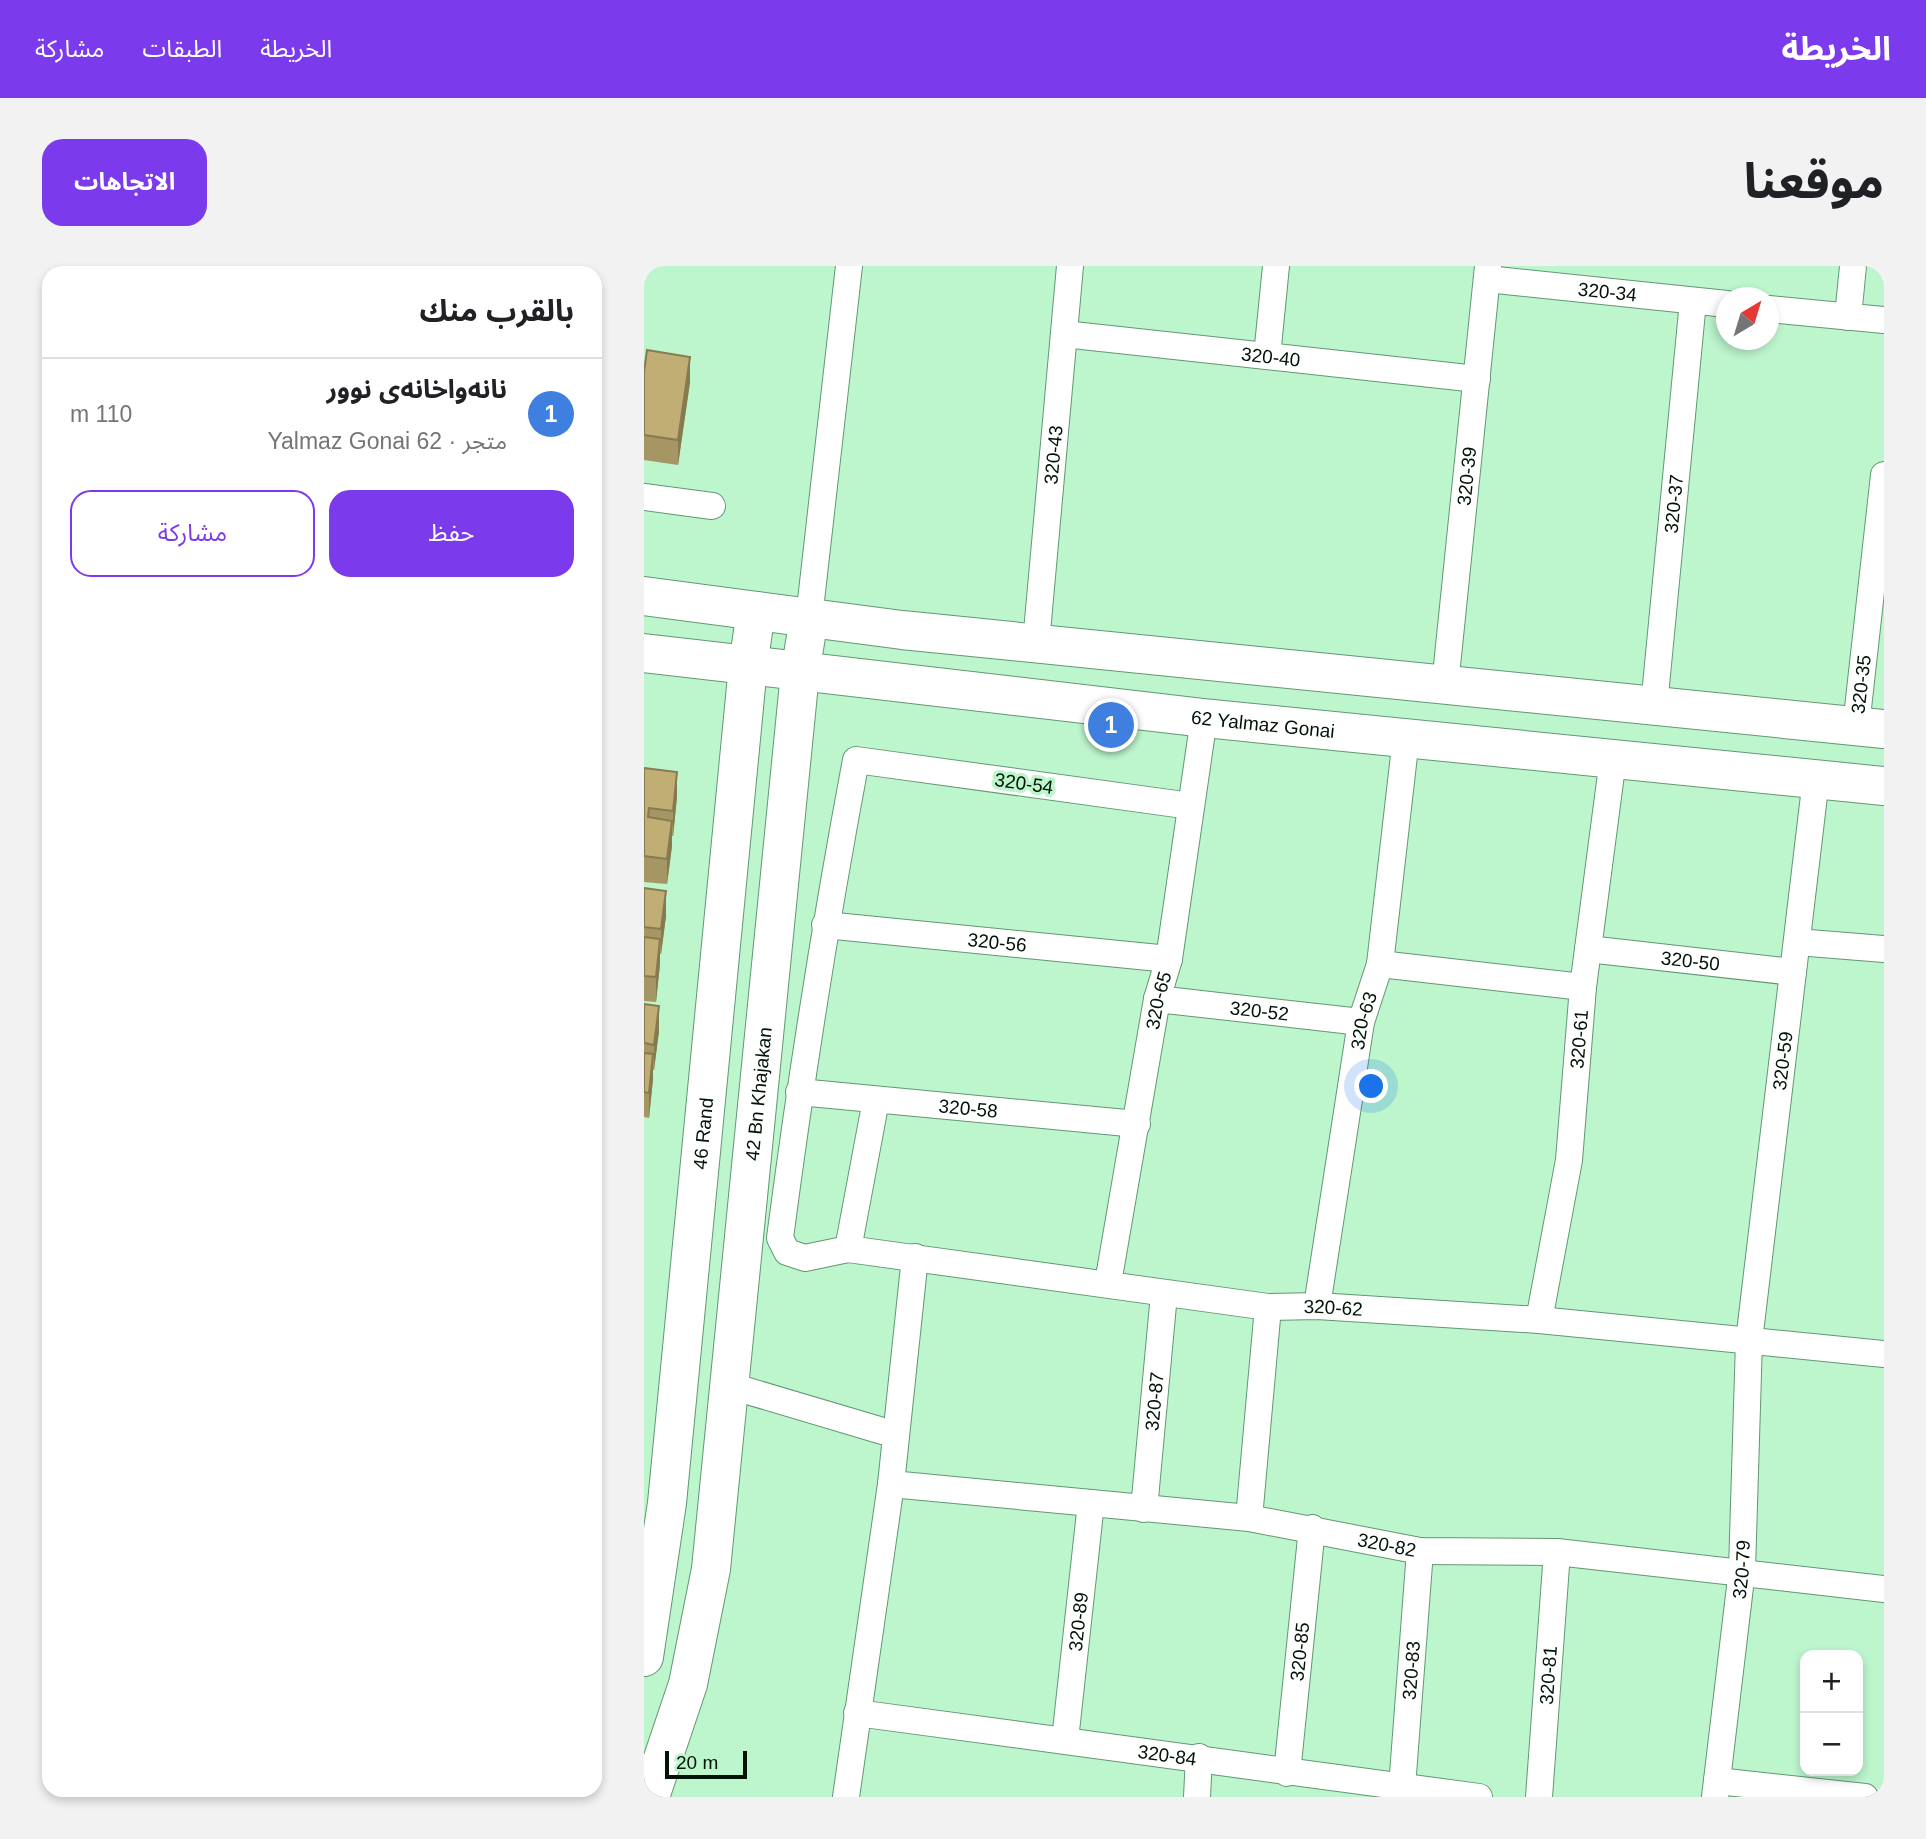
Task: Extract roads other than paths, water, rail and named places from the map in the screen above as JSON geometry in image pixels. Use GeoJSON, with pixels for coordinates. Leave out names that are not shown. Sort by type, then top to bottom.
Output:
{"type":"FeatureCollection","features":[{"type":"Feature","properties":{"kind":"main road"},"geometry":{"type":"LineString","coordinates":[[644,596],[808,618],[1036,643],[1870,727]]}},
{"type":"Feature","properties":{"kind":"main road","name":"46 Rand"},"geometry":{"type":"LineString","coordinates":[[644,1657],[667,1503],[748,666],[756,611]]}},
{"type":"Feature","properties":{"kind":"main road","name":"42 Bn Khajakan"},"geometry":{"type":"LineString","coordinates":[[650,1797],[688,1685],[710,1569],[731,1386],[800,673],[808,618]]}},
{"type":"Feature","properties":{"kind":"main road","name":"62 Yalmaz Gonai"},"geometry":{"type":"LineString","coordinates":[[644,653],[1203,718],[1884,786]]}},
{"type":"Feature","properties":{"kind":"street"},"geometry":{"type":"LineString","coordinates":[[808,618],[849,266]]}},
{"type":"Feature","properties":{"kind":"street","name":"320-43"},"geometry":{"type":"LineString","coordinates":[[1036,643],[1070,266]]}},
{"type":"Feature","properties":{"kind":"street"},"geometry":{"type":"LineString","coordinates":[[1267,356],[1276,266]]}},
{"type":"Feature","properties":{"kind":"street"},"geometry":{"type":"LineString","coordinates":[[1848,317],[1853,266]]}},
{"type":"Feature","properties":{"kind":"street","name":"320-34"},"geometry":{"type":"LineString","coordinates":[[1488,273],[1716,303]]}},
{"type":"Feature","properties":{"kind":"street","name":"320-39"},"geometry":{"type":"LineString","coordinates":[[1445,685],[1488,273]]}},
{"type":"Feature","properties":{"kind":"street","name":"320-37"},"geometry":{"type":"LineString","coordinates":[[1654,706],[1693,301]]}},
{"type":"Feature","properties":{"kind":"street"},"geometry":{"type":"LineString","coordinates":[[1779,310],[1884,320]]}},
{"type":"Feature","properties":{"kind":"street","name":"320-40"},"geometry":{"type":"LineString","coordinates":[[1064,334],[1476,379]]}},
{"type":"Feature","properties":{"kind":"street","name":"320-35"},"geometry":{"type":"LineString","coordinates":[[1870,727],[1884,475]]}},
{"type":"Feature","properties":{"kind":"street"},"geometry":{"type":"LineString","coordinates":[[644,497],[712,506]]}},
{"type":"Feature","properties":{"kind":"street","name":"320-65"},"geometry":{"type":"LineString","coordinates":[[1108,1283],[1157,999],[1169,959],[1203,718]]}},
{"type":"Feature","properties":{"kind":"street","name":"320-63"},"geometry":{"type":"LineString","coordinates":[[1317,1306],[1361,1022],[1380,964],[1406,738]]}},
{"type":"Feature","properties":{"kind":"street","name":"320-61"},"geometry":{"type":"LineString","coordinates":[[1539,1320],[1569,1160],[1583,987],[1613,759]]}},
{"type":"Feature","properties":{"kind":"street","name":"320-54"},"geometry":{"type":"LineString","coordinates":[[825,925],[856,760],[1191,806]]}},
{"type":"Feature","properties":{"kind":"street","name":"320-59"},"geometry":{"type":"LineString","coordinates":[[1749,1342],[1816,779]]}},
{"type":"Feature","properties":{"kind":"street"},"geometry":{"type":"LineString","coordinates":[[799,1092],[825,925]]}},
{"type":"Feature","properties":{"kind":"street","name":"320-56"},"geometry":{"type":"LineString","coordinates":[[825,925],[1169,959]]}},
{"type":"Feature","properties":{"kind":"street"},"geometry":{"type":"LineString","coordinates":[[1797,942],[1884,949]]}},
{"type":"Feature","properties":{"kind":"street","name":"320-50"},"geometry":{"type":"LineString","coordinates":[[1588,949],[1793,972]]}},
{"type":"Feature","properties":{"kind":"street"},"geometry":{"type":"LineString","coordinates":[[1380,964],[1583,987]]}},
{"type":"Feature","properties":{"kind":"street","name":"320-52"},"geometry":{"type":"LineString","coordinates":[[1157,999],[1361,1022]]}},
{"type":"Feature","properties":{"kind":"street","name":"320-58"},"geometry":{"type":"LineString","coordinates":[[799,1092],[1137,1124]]}},
{"type":"Feature","properties":{"kind":"street","name":"320-62"},"geometry":{"type":"LineString","coordinates":[[799,1092],[780,1238],[787,1252],[805,1258],[848,1249],[1268,1307],[1317,1306],[1539,1320],[1884,1354]]}},
{"type":"Feature","properties":{"kind":"street"},"geometry":{"type":"LineString","coordinates":[[848,1249],[876,1100]]}},
{"type":"Feature","properties":{"kind":"street"},"geometry":{"type":"LineString","coordinates":[[846,1797],[891,1484],[915,1257]]}},
{"type":"Feature","properties":{"kind":"street","name":"320-87"},"geometry":{"type":"LineString","coordinates":[[1144,1509],[1164,1294]]}},
{"type":"Feature","properties":{"kind":"street"},"geometry":{"type":"LineString","coordinates":[[1249,1518],[1268,1307]]}},
{"type":"Feature","properties":{"kind":"street","name":"320-79"},"geometry":{"type":"LineString","coordinates":[[1716,1789],[1742,1570],[1749,1342]]}},
{"type":"Feature","properties":{"kind":"street"},"geometry":{"type":"LineString","coordinates":[[731,1386],[896,1435]]}},
{"type":"Feature","properties":{"kind":"street","name":"320-82"},"geometry":{"type":"LineString","coordinates":[[891,1484],[1249,1518],[1312,1528],[1420,1551],[1557,1552],[1742,1570],[1884,1589]]}},
{"type":"Feature","properties":{"kind":"street","name":"320-89"},"geometry":{"type":"LineString","coordinates":[[1065,1740],[1091,1503]]}},
{"type":"Feature","properties":{"kind":"street","name":"320-85"},"geometry":{"type":"LineString","coordinates":[[1287,1773],[1312,1528]]}},
{"type":"Feature","properties":{"kind":"street","name":"320-83"},"geometry":{"type":"LineString","coordinates":[[1402,1787],[1420,1551]]}},
{"type":"Feature","properties":{"kind":"street","name":"320-81"},"geometry":{"type":"LineString","coordinates":[[1539,1797],[1557,1552]]}},
{"type":"Feature","properties":{"kind":"street","name":"320-84"},"geometry":{"type":"LineString","coordinates":[[857,1713],[1199,1757],[1287,1773],[1479,1797]]}},
{"type":"Feature","properties":{"kind":"street"},"geometry":{"type":"LineString","coordinates":[[1197,1797],[1199,1757]]}},
{"type":"Feature","properties":{"kind":"street"},"geometry":{"type":"LineString","coordinates":[[1716,1789],[1864,1797]]}},
{"type":"Feature","properties":{"kind":"place","name":"نانەواخانەی نوور"},"geometry":{"type":"Point","coordinates":[1111,725]}}]}
